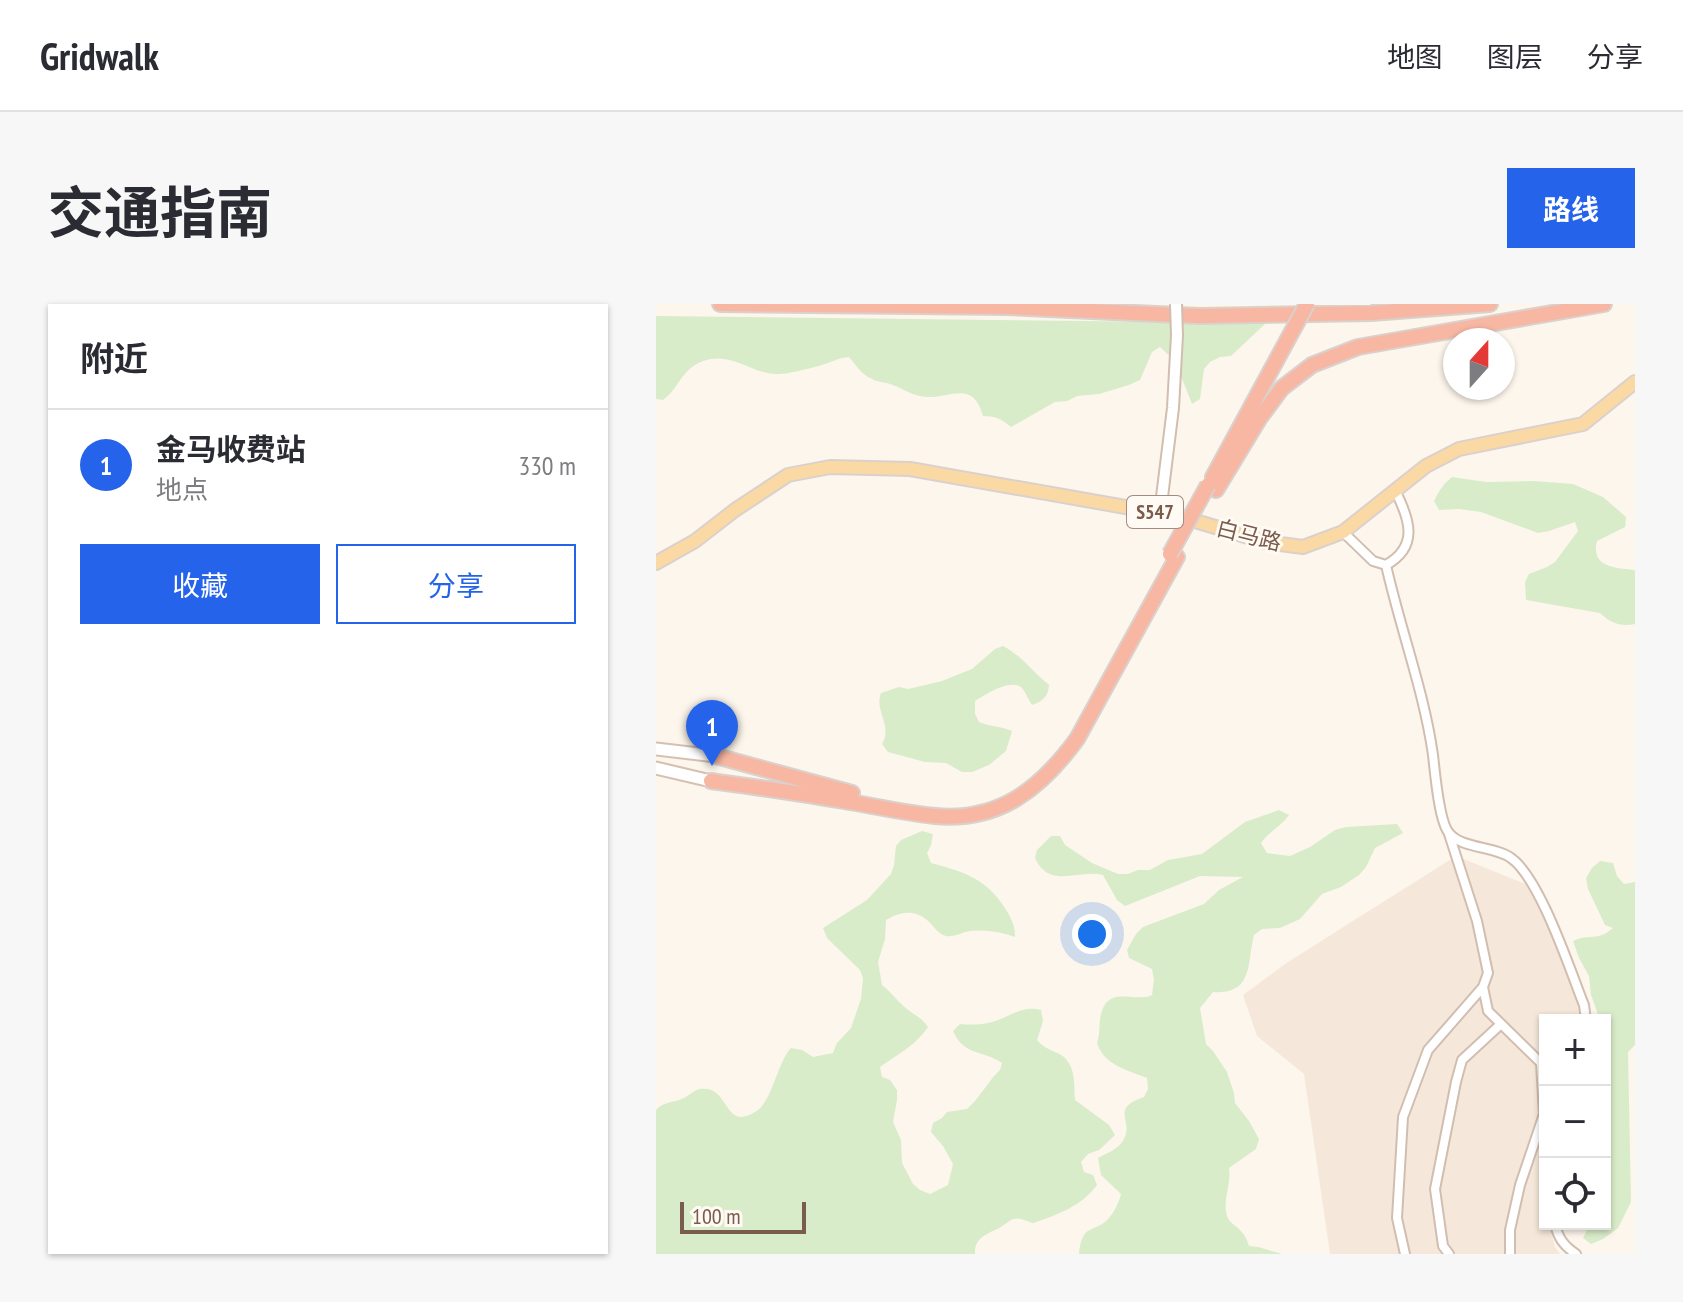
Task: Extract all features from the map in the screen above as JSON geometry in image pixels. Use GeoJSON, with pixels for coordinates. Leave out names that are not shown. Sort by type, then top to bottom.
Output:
{"type":"FeatureCollection","features":[{"type":"Feature","properties":{"kind":"highway"},"geometry":{"type":"LineString","coordinates":[[720,304],[1008,307],[1199,316],[1371,313],[1490,304]]}},
{"type":"Feature","properties":{"kind":"highway"},"geometry":{"type":"LineString","coordinates":[[716,756],[838,790],[906,804],[938,807],[975,806],[1004,796],[1024,783],[1052,759],[1070,734],[1212,488],[1307,304]]}},
{"type":"Feature","properties":{"kind":"highway"},"geometry":{"type":"LineString","coordinates":[[1212,488],[1282,388],[1312,365],[1358,347],[1604,304]]}},
{"type":"Feature","properties":{"kind":"highway"},"geometry":{"type":"LineString","coordinates":[[711,781],[937,817],[979,814],[1008,804],[1034,788],[1058,766],[1077,739],[1174,556]]}},
{"type":"Feature","properties":{"kind":"main road","name":"白马路"},"geometry":{"type":"LineString","coordinates":[[656,563],[695,541],[788,475],[830,467],[910,469],[1182,517],[1265,542],[1303,547],[1343,532],[1426,466],[1459,449],[1583,424],[1635,382]]}},
{"type":"Feature","properties":{"kind":"main road"},"geometry":{"type":"LineString","coordinates":[[656,749],[716,756]]}},
{"type":"Feature","properties":{"kind":"main road"},"geometry":{"type":"LineString","coordinates":[[656,768],[711,781]]}},
{"type":"Feature","properties":{"kind":"street"},"geometry":{"type":"LineString","coordinates":[[1160,513],[1173,408],[1176,304]]}},
{"type":"Feature","properties":{"kind":"street"},"geometry":{"type":"LineString","coordinates":[[1343,532],[1373,561],[1386,565],[1398,558],[1406,545],[1410,528],[1406,511],[1395,490]]}},
{"type":"Feature","properties":{"kind":"street"},"geometry":{"type":"LineString","coordinates":[[1386,565],[1431,743],[1441,814],[1480,934],[1488,973],[1483,987],[1428,1050],[1403,1117],[1397,1218],[1405,1254]]}},
{"type":"Feature","properties":{"kind":"street"},"geometry":{"type":"LineString","coordinates":[[1448,833],[1463,842],[1507,855],[1520,864],[1545,910],[1585,1014]]}},
{"type":"Feature","properties":{"kind":"street"},"geometry":{"type":"LineString","coordinates":[[1483,987],[1488,1011],[1541,1063],[1544,1114],[1520,1185],[1510,1230],[1510,1254]]}},
{"type":"Feature","properties":{"kind":"street"},"geometry":{"type":"LineString","coordinates":[[1449,1254],[1443,1246],[1435,1189],[1456,1082],[1462,1060],[1501,1024]]}},
{"type":"Feature","properties":{"kind":"street"},"geometry":{"type":"LineString","coordinates":[[1556,1230],[1565,1251],[1576,1254]]}},
{"type":"Feature","properties":{"kind":"shaded area"},"geometry":{"type":"Polygon","coordinates":[[[1456,856],[1535,888],[1586,1014],[1539,1014],[1539,1230],[1551,1230],[1560,1254],[1330,1254],[1304,1074],[1257,1036],[1243,995],[1288,962],[1456,856]]]}},
{"type":"Feature","properties":{"kind":"green space"},"geometry":{"type":"Polygon","coordinates":[[[656,316],[1266,323],[1231,356],[1210,362],[1204,369],[1200,399],[1192,404],[1175,361],[1160,347],[1152,352],[1140,380],[1099,394],[1055,402],[1011,427],[998,418],[983,416],[972,397],[958,393],[930,397],[916,395],[868,377],[849,357],[780,374],[767,373],[732,360],[703,361],[684,374],[668,396],[663,400],[656,399],[656,316]]]}},
{"type":"Feature","properties":{"kind":"green space"},"geometry":{"type":"Polygon","coordinates":[[[1452,477],[1486,482],[1573,484],[1603,497],[1626,517],[1625,527],[1597,541],[1597,557],[1607,565],[1635,570],[1635,624],[1620,624],[1600,613],[1526,600],[1525,582],[1529,574],[1555,562],[1578,531],[1575,522],[1538,533],[1481,512],[1439,510],[1434,501],[1452,477]]]}},
{"type":"Feature","properties":{"kind":"green space"},"geometry":{"type":"Polygon","coordinates":[[[1003,646],[1049,685],[1044,698],[1032,705],[1021,687],[1016,685],[997,689],[975,701],[975,714],[979,722],[1012,731],[1006,751],[989,765],[972,772],[962,772],[946,763],[925,762],[888,752],[882,744],[886,731],[879,700],[881,693],[899,687],[908,689],[942,681],[972,669],[1003,646]]]}},
{"type":"Feature","properties":{"kind":"green space"},"geometry":{"type":"Polygon","coordinates":[[[1279,810],[1289,815],[1261,843],[1267,853],[1290,856],[1346,827],[1397,824],[1403,833],[1375,848],[1359,875],[1341,887],[1322,894],[1300,919],[1280,928],[1262,929],[1254,935],[1249,966],[1242,982],[1226,992],[1213,992],[1200,1008],[1206,1044],[1227,1072],[1235,1103],[1259,1139],[1256,1149],[1229,1168],[1227,1214],[1249,1246],[1282,1254],[1079,1254],[1083,1237],[1108,1219],[1121,1194],[1101,1175],[1098,1158],[1122,1142],[1126,1132],[1125,1111],[1134,1101],[1144,1097],[1148,1089],[1147,1078],[1111,1062],[1097,1043],[1106,1003],[1117,997],[1152,995],[1152,969],[1129,958],[1127,950],[1143,927],[1204,904],[1219,890],[1243,877],[1200,876],[1125,906],[1117,900],[1103,875],[1056,876],[1048,873],[1035,858],[1037,850],[1051,836],[1060,836],[1065,845],[1092,863],[1118,874],[1128,874],[1150,870],[1168,860],[1202,854],[1245,822],[1279,810]]]}},
{"type":"Feature","properties":{"kind":"green space"},"geometry":{"type":"Polygon","coordinates":[[[922,831],[933,834],[927,853],[931,863],[966,874],[985,885],[1008,913],[1015,937],[984,931],[946,936],[912,913],[886,920],[885,939],[878,962],[882,985],[928,1027],[912,1044],[880,1067],[882,1077],[890,1080],[897,1090],[893,1122],[901,1140],[902,1163],[913,1184],[920,1190],[930,1194],[948,1185],[953,1164],[931,1132],[933,1123],[947,1112],[967,1109],[1000,1070],[1002,1063],[968,1049],[953,1031],[960,1024],[988,1023],[1022,1010],[1034,1009],[1041,1010],[1043,1021],[1037,1040],[1064,1057],[1071,1066],[1075,1100],[1109,1125],[1115,1135],[1081,1162],[1084,1172],[1093,1175],[1097,1185],[1076,1204],[1051,1217],[1033,1223],[1015,1219],[987,1234],[979,1240],[975,1254],[656,1254],[656,1110],[698,1090],[710,1089],[717,1093],[731,1112],[745,1117],[755,1112],[766,1100],[791,1048],[813,1057],[833,1053],[837,1043],[851,1028],[861,999],[863,978],[860,970],[827,938],[823,928],[867,900],[891,874],[896,846],[901,840],[922,831]]]}},
{"type":"Feature","properties":{"kind":"green space"},"geometry":{"type":"Polygon","coordinates":[[[1600,861],[1613,863],[1617,876],[1624,884],[1635,882],[1635,1045],[1628,1052],[1631,1202],[1618,1228],[1591,1244],[1583,1238],[1587,1230],[1611,1230],[1611,1014],[1598,1014],[1589,976],[1573,941],[1602,935],[1613,928],[1605,925],[1588,889],[1586,878],[1600,861]]]}},
{"type":"Feature","properties":{"kind":"place","name":"金马收费站"},"geometry":{"type":"Point","coordinates":[712,766]}}]}
